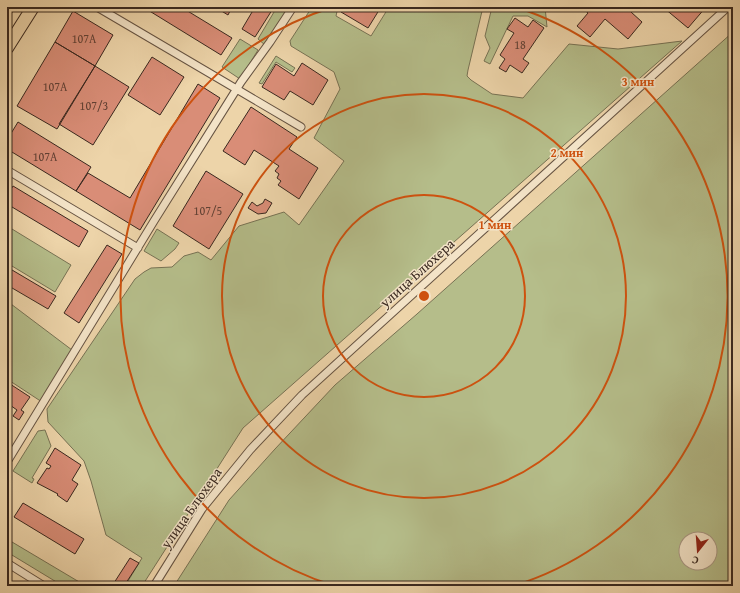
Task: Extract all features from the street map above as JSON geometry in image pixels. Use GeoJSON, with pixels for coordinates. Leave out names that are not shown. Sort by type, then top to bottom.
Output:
{"type":"FeatureCollection","features":[{"type":"Feature","properties":{"kind":"main road"},"geometry":{"type":"LineString","coordinates":[[7,48],[33,7]]}},
{"type":"Feature","properties":{"kind":"street"},"geometry":{"type":"LineString","coordinates":[[97,7],[301,127]]}},
{"type":"Feature","properties":{"kind":"street"},"geometry":{"type":"LineString","coordinates":[[7,462],[237,89],[293,7]]}},
{"type":"Feature","properties":{"kind":"street","name":"улица Блюхера"},"geometry":{"type":"LineString","coordinates":[[154,586],[202,509],[250,450],[302,395],[728,7]]}},
{"type":"Feature","properties":{"kind":"street"},"geometry":{"type":"LineString","coordinates":[[7,170],[138,248]]}},
{"type":"Feature","properties":{"kind":"street"},"geometry":{"type":"LineString","coordinates":[[7,563],[44,586]]}},
{"type":"Feature","properties":{"kind":"green space"},"geometry":{"type":"Polygon","coordinates":[[[277,7],[289,7],[265,45],[258,39],[277,7]]]}},
{"type":"Feature","properties":{"kind":"green space"},"geometry":{"type":"Polygon","coordinates":[[[312,7],[338,7],[336,16],[371,36],[389,7],[483,7],[467,76],[492,94],[523,98],[569,44],[618,49],[682,41],[243,428],[142,586],[125,586],[142,558],[106,535],[84,461],[48,422],[47,409],[135,279],[151,268],[172,267],[184,256],[198,252],[211,260],[239,226],[284,212],[299,225],[344,161],[314,138],[340,89],[334,72],[291,46],[290,41],[312,7]]]}},
{"type":"Feature","properties":{"kind":"green space"},"geometry":{"type":"Polygon","coordinates":[[[492,7],[545,7],[547,27],[528,16],[513,16],[490,64],[484,61],[490,48],[485,36],[492,7]]]}},
{"type":"Feature","properties":{"kind":"green space"},"geometry":{"type":"Polygon","coordinates":[[[733,32],[733,586],[174,586],[229,500],[335,385],[417,314],[733,32]]]}},
{"type":"Feature","properties":{"kind":"green space"},"geometry":{"type":"Polygon","coordinates":[[[240,39],[258,50],[240,79],[222,67],[240,39]]]}},
{"type":"Feature","properties":{"kind":"green space"},"geometry":{"type":"Polygon","coordinates":[[[276,56],[295,68],[292,72],[276,62],[262,84],[259,83],[276,56]]]}},
{"type":"Feature","properties":{"kind":"green space"},"geometry":{"type":"Polygon","coordinates":[[[12,229],[71,265],[55,292],[7,263],[7,237],[12,229]]]}},
{"type":"Feature","properties":{"kind":"green space"},"geometry":{"type":"Polygon","coordinates":[[[157,229],[179,243],[175,249],[161,261],[144,251],[157,229]]]}},
{"type":"Feature","properties":{"kind":"green space"},"geometry":{"type":"Polygon","coordinates":[[[7,301],[72,350],[42,402],[7,379],[7,301]]]}},
{"type":"Feature","properties":{"kind":"green space"},"geometry":{"type":"Polygon","coordinates":[[[45,430],[51,446],[32,478],[34,479],[32,483],[13,471],[38,431],[45,430]]]}},
{"type":"Feature","properties":{"kind":"green space"},"geometry":{"type":"Polygon","coordinates":[[[7,539],[86,586],[63,586],[7,552],[7,539]]]}},
{"type":"Feature","properties":{"kind":"building"},"geometry":{"type":"Polygon","coordinates":[[[143,7],[181,7],[232,38],[221,55],[143,7]]]}},
{"type":"Feature","properties":{"kind":"building"},"geometry":{"type":"Polygon","coordinates":[[[215,7],[232,7],[228,15],[215,7]]]}},
{"type":"Feature","properties":{"kind":"building"},"geometry":{"type":"Polygon","coordinates":[[[255,7],[274,7],[255,37],[242,29],[255,7]]]}},
{"type":"Feature","properties":{"kind":"building"},"geometry":{"type":"Polygon","coordinates":[[[345,7],[381,7],[368,28],[341,12],[345,7]]]}},
{"type":"Feature","properties":{"kind":"building"},"geometry":{"type":"Polygon","coordinates":[[[581,7],[635,7],[631,12],[642,22],[628,39],[605,19],[590,37],[577,26],[588,13],[581,7]]]}},
{"type":"Feature","properties":{"kind":"building"},"geometry":{"type":"Polygon","coordinates":[[[706,7],[688,28],[664,8],[706,7]]]}},
{"type":"Feature","properties":{"kind":"building"},"geometry":{"type":"Polygon","coordinates":[[[73,11],[113,35],[95,66],[55,42],[73,11]]]}},
{"type":"Feature","properties":{"kind":"building"},"geometry":{"type":"Polygon","coordinates":[[[515,18],[528,27],[533,20],[544,28],[523,59],[529,63],[522,73],[510,65],[506,72],[499,68],[505,59],[500,55],[514,33],[507,29],[515,18]]]}},
{"type":"Feature","properties":{"kind":"building"},"geometry":{"type":"Polygon","coordinates":[[[55,42],[95,66],[57,129],[17,106],[55,42]]]}},
{"type":"Feature","properties":{"kind":"building"},"geometry":{"type":"Polygon","coordinates":[[[152,57],[184,77],[160,115],[128,95],[152,57]]]}},
{"type":"Feature","properties":{"kind":"building"},"geometry":{"type":"Polygon","coordinates":[[[302,63],[328,80],[313,105],[290,91],[284,100],[262,87],[276,64],[294,76],[302,63]]]}},
{"type":"Feature","properties":{"kind":"building"},"geometry":{"type":"Polygon","coordinates":[[[95,66],[129,87],[93,145],[59,124],[95,66]]]}},
{"type":"Feature","properties":{"kind":"building"},"geometry":{"type":"Polygon","coordinates":[[[198,84],[220,98],[140,230],[76,191],[88,173],[130,198],[198,84]]]}},
{"type":"Feature","properties":{"kind":"building"},"geometry":{"type":"Polygon","coordinates":[[[251,107],[297,137],[289,149],[318,168],[299,199],[278,185],[281,181],[277,178],[279,174],[275,171],[279,166],[254,150],[245,165],[223,151],[251,107]]]}},
{"type":"Feature","properties":{"kind":"building"},"geometry":{"type":"Polygon","coordinates":[[[18,122],[91,167],[76,191],[7,149],[7,140],[18,122]]]}},
{"type":"Feature","properties":{"kind":"building"},"geometry":{"type":"Polygon","coordinates":[[[206,171],[243,194],[209,249],[173,226],[206,171]]]}},
{"type":"Feature","properties":{"kind":"building"},"geometry":{"type":"Polygon","coordinates":[[[13,186],[88,231],[79,247],[7,204],[7,196],[13,186]]]}},
{"type":"Feature","properties":{"kind":"building"},"geometry":{"type":"Polygon","coordinates":[[[265,199],[272,203],[266,213],[258,214],[248,208],[252,202],[257,206],[263,203],[265,199]]]}},
{"type":"Feature","properties":{"kind":"building"},"geometry":{"type":"Polygon","coordinates":[[[107,245],[122,254],[79,323],[64,313],[107,245]]]}},
{"type":"Feature","properties":{"kind":"building"},"geometry":{"type":"Polygon","coordinates":[[[7,267],[56,296],[48,309],[7,285],[7,267]]]}},
{"type":"Feature","properties":{"kind":"building"},"geometry":{"type":"Polygon","coordinates":[[[7,382],[30,397],[21,410],[24,412],[19,420],[13,416],[17,410],[7,403],[7,382]]]}},
{"type":"Feature","properties":{"kind":"building"},"geometry":{"type":"Polygon","coordinates":[[[55,448],[81,465],[72,480],[78,484],[67,502],[57,495],[58,494],[37,483],[47,468],[49,469],[51,466],[46,463],[55,448]]]}},
{"type":"Feature","properties":{"kind":"building"},"geometry":{"type":"Polygon","coordinates":[[[23,503],[84,539],[75,554],[14,517],[23,503]]]}},
{"type":"Feature","properties":{"kind":"building"},"geometry":{"type":"Polygon","coordinates":[[[130,558],[139,563],[124,586],[112,586],[130,558]]]}}]}
